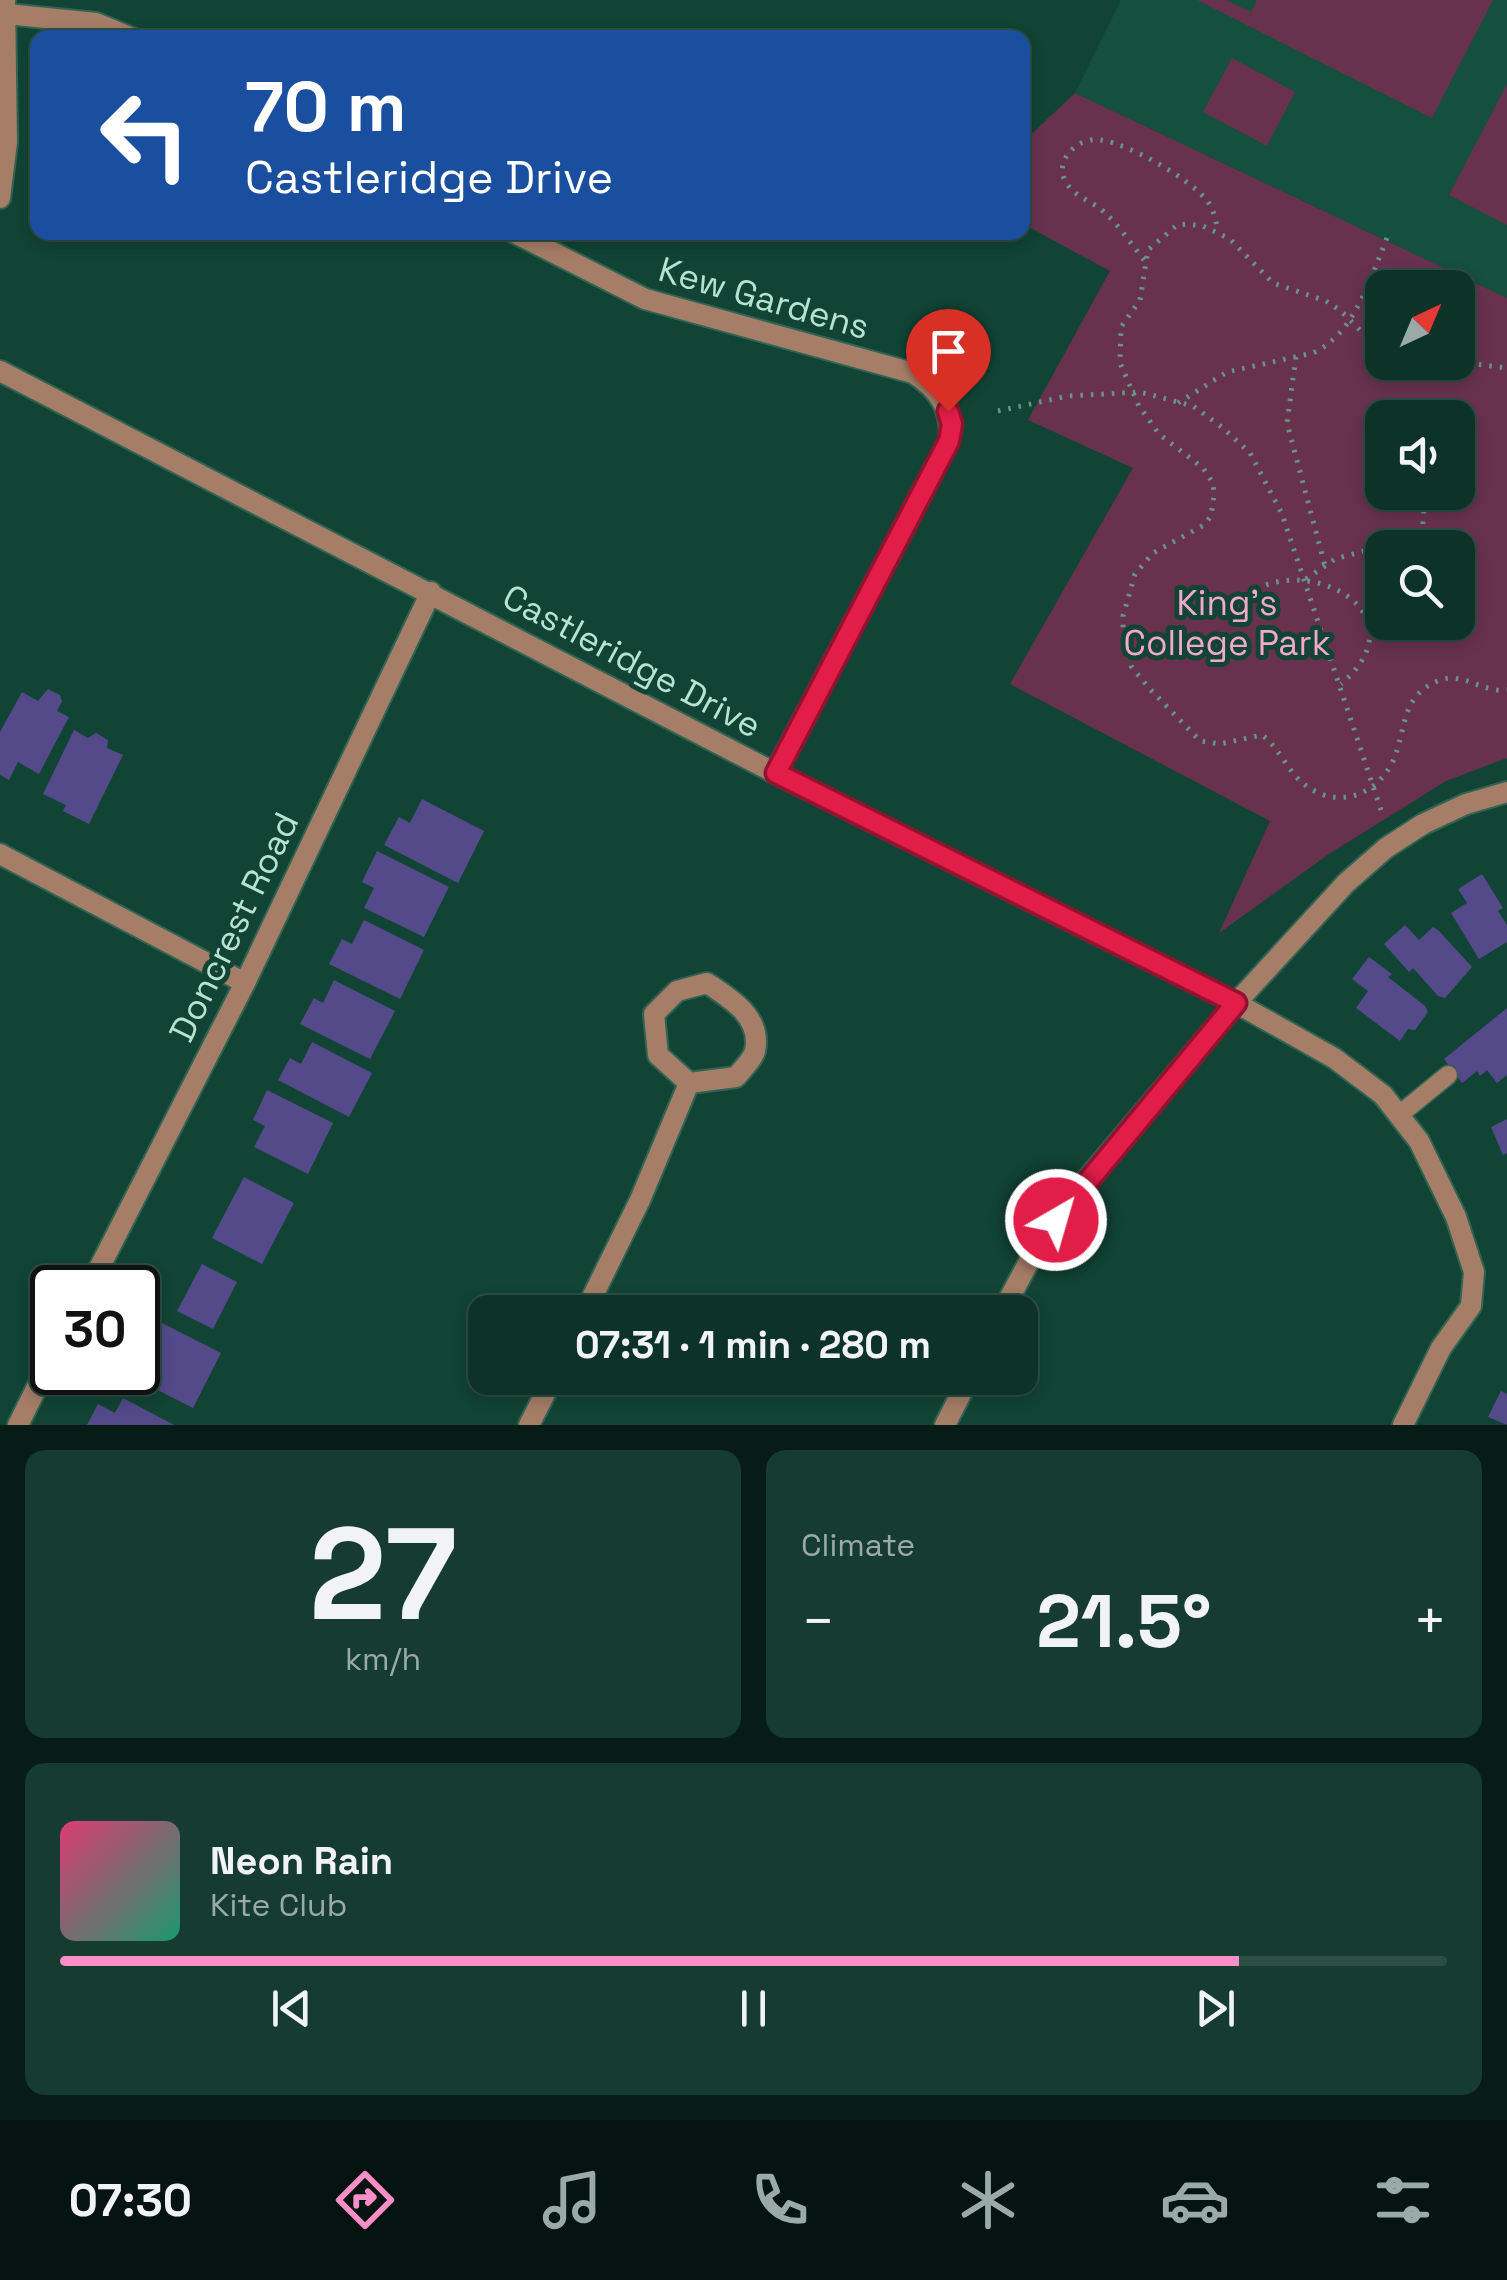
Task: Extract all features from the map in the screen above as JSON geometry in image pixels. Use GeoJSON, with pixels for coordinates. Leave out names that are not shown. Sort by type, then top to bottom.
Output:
{"type":"FeatureCollection","features":[{"type":"Feature","properties":{"kind":"street"},"geometry":{"type":"LineString","coordinates":[[0,198],[7,142],[6,7],[96,23],[113,30]]}},
{"type":"Feature","properties":{"kind":"street","name":"Kew Gardens"},"geometry":{"type":"LineString","coordinates":[[530,240],[645,299],[914,373],[929,384],[948,411],[952,424],[949,441],[776,773]]}},
{"type":"Feature","properties":{"kind":"street","name":"Castleridge Drive"},"geometry":{"type":"LineString","coordinates":[[0,372],[776,773],[1236,1003],[1334,1058],[1382,1095],[1435,1169],[1474,1272],[1471,1306],[1442,1348],[1404,1425]]}},
{"type":"Feature","properties":{"kind":"street","name":"Doncrest Road"},"geometry":{"type":"LineString","coordinates":[[100,1265],[245,983],[430,592]]}},
{"type":"Feature","properties":{"kind":"street"},"geometry":{"type":"LineString","coordinates":[[1011,1295],[1040,1241],[1071,1198],[1236,1003],[1346,883],[1386,848],[1440,814],[1507,792]]}},
{"type":"Feature","properties":{"kind":"street"},"geometry":{"type":"LineString","coordinates":[[0,854],[245,983]]}},
{"type":"Feature","properties":{"kind":"street"},"geometry":{"type":"LineString","coordinates":[[707,983],[736,1003],[753,1022],[755,1052],[736,1077],[689,1084],[658,1055],[654,1014],[677,991],[707,983]]}},
{"type":"Feature","properties":{"kind":"street"},"geometry":{"type":"LineString","coordinates":[[593,1295],[640,1200],[689,1084]]}},
{"type":"Feature","properties":{"kind":"street"},"geometry":{"type":"LineString","coordinates":[[18,1425],[33,1395]]}},
{"type":"Feature","properties":{"kind":"street"},"geometry":{"type":"LineString","coordinates":[[529,1425],[544,1395]]}},
{"type":"Feature","properties":{"kind":"street"},"geometry":{"type":"LineString","coordinates":[[945,1425],[960,1395]]}},
{"type":"Feature","properties":{"kind":"lane"},"geometry":{"type":"LineString","coordinates":[[1399,1115],[1448,1075]]}},
{"type":"Feature","properties":{"kind":"path"},"geometry":{"type":"LineString","coordinates":[[1144,260],[1101,208],[1068,185],[1062,174],[1063,162],[1078,144],[1098,139],[1167,170],[1199,192],[1208,203],[1218,231]]}},
{"type":"Feature","properties":{"kind":"path"},"geometry":{"type":"LineString","coordinates":[[1365,335],[1326,302],[1273,283],[1218,231],[1203,226],[1177,226],[1153,242],[1144,260],[1140,300],[1118,336],[1120,363],[1158,434],[1203,468],[1213,483],[1214,505],[1204,526],[1153,554],[1135,574],[1123,616],[1131,666],[1200,741],[1220,744],[1262,735],[1304,785],[1336,798],[1360,795],[1392,764],[1406,710],[1428,686],[1452,678],[1496,691],[1507,690]]}},
{"type":"Feature","properties":{"kind":"path"},"geometry":{"type":"LineString","coordinates":[[1178,403],[1227,372],[1326,346],[1350,320],[1390,231]]}},
{"type":"Feature","properties":{"kind":"path"},"geometry":{"type":"LineString","coordinates":[[1296,356],[1286,424],[1326,566]]}},
{"type":"Feature","properties":{"kind":"path"},"geometry":{"type":"LineString","coordinates":[[1475,364],[1507,368]]}},
{"type":"Feature","properties":{"kind":"path"},"geometry":{"type":"LineString","coordinates":[[998,411],[1068,396],[1133,393],[1193,406],[1250,453],[1282,514],[1381,810]]}},
{"type":"Feature","properties":{"kind":"path"},"geometry":{"type":"LineString","coordinates":[[1305,580],[1335,559],[1365,551]]}},
{"type":"Feature","properties":{"kind":"path"},"geometry":{"type":"LineString","coordinates":[[1228,620],[1238,604],[1259,588],[1275,582],[1305,580],[1337,589],[1358,604],[1370,624],[1370,646],[1365,657],[1341,684]]}},
{"type":"Feature","properties":{"kind":"shaded area"},"geometry":{"type":"Polygon","coordinates":[[[1121,0],[1507,0],[1507,298],[1475,283],[1475,270],[1448,270],[1075,93],[1121,0]]]}},
{"type":"Feature","properties":{"kind":"green space"},"geometry":{"type":"Polygon","coordinates":[[[1197,0],[1226,0],[1251,12],[1257,0],[1493,0],[1432,118],[1197,0]]]}},
{"type":"Feature","properties":{"kind":"green space"},"geometry":{"type":"Polygon","coordinates":[[[1232,58],[1295,92],[1267,146],[1203,112],[1232,58]]]}},
{"type":"Feature","properties":{"kind":"green space"},"geometry":{"type":"Polygon","coordinates":[[[1507,84],[1507,225],[1449,195],[1507,84]]]}},
{"type":"Feature","properties":{"kind":"green space","name":"King's College Park"},"geometry":{"type":"Polygon","coordinates":[[[1075,93],[1448,270],[1365,270],[1365,380],[1475,380],[1475,283],[1507,298],[1507,758],[1446,781],[1329,854],[1219,933],[1270,821],[1010,684],[1133,468],[1028,420],[1110,271],[1030,228],[1030,135],[1075,93]]]}},
{"type":"Feature","properties":{"kind":"building"},"geometry":{"type":"Polygon","coordinates":[[[48,689],[60,695],[62,701],[57,711],[69,717],[39,774],[18,762],[9,780],[0,775],[0,732],[22,692],[38,701],[48,689]]]}},
{"type":"Feature","properties":{"kind":"building"},"geometry":{"type":"Polygon","coordinates":[[[74,730],[88,738],[96,733],[108,740],[107,748],[123,755],[89,824],[63,811],[66,805],[43,794],[74,730]]]}},
{"type":"Feature","properties":{"kind":"building"},"geometry":{"type":"Polygon","coordinates":[[[422,799],[484,831],[458,883],[384,845],[399,817],[410,823],[422,799]]]}},
{"type":"Feature","properties":{"kind":"building"},"geometry":{"type":"Polygon","coordinates":[[[377,851],[449,887],[424,937],[364,908],[374,888],[362,882],[377,851]]]}},
{"type":"Feature","properties":{"kind":"building"},"geometry":{"type":"Polygon","coordinates":[[[1482,874],[1503,908],[1498,911],[1507,925],[1507,942],[1479,959],[1451,913],[1467,903],[1458,889],[1482,874]]]}},
{"type":"Feature","properties":{"kind":"building"},"geometry":{"type":"Polygon","coordinates":[[[364,920],[424,950],[400,999],[329,964],[342,939],[352,944],[364,920]]]}},
{"type":"Feature","properties":{"kind":"building"},"geometry":{"type":"Polygon","coordinates":[[[1405,925],[1419,940],[1433,927],[1472,967],[1445,998],[1438,996],[1413,968],[1409,972],[1384,944],[1405,925]]]}},
{"type":"Feature","properties":{"kind":"building"},"geometry":{"type":"Polygon","coordinates":[[[1369,957],[1392,974],[1388,977],[1428,1012],[1415,1030],[1408,1029],[1400,1041],[1356,1008],[1368,991],[1352,979],[1369,957]]]}},
{"type":"Feature","properties":{"kind":"building"},"geometry":{"type":"Polygon","coordinates":[[[334,980],[395,1011],[370,1059],[300,1024],[314,998],[323,1003],[334,980]]]}},
{"type":"Feature","properties":{"kind":"building"},"geometry":{"type":"Polygon","coordinates":[[[1507,1008],[1507,1075],[1497,1083],[1487,1070],[1480,1076],[1477,1071],[1462,1083],[1444,1059],[1507,1008]]]}},
{"type":"Feature","properties":{"kind":"building"},"geometry":{"type":"Polygon","coordinates":[[[312,1042],[372,1073],[349,1117],[278,1080],[290,1058],[301,1064],[312,1042]]]}},
{"type":"Feature","properties":{"kind":"building"},"geometry":{"type":"Polygon","coordinates":[[[267,1090],[333,1123],[308,1174],[254,1147],[265,1126],[253,1120],[267,1090]]]}},
{"type":"Feature","properties":{"kind":"building"},"geometry":{"type":"Polygon","coordinates":[[[1507,1119],[1507,1153],[1503,1155],[1491,1127],[1507,1119]]]}},
{"type":"Feature","properties":{"kind":"building"},"geometry":{"type":"Polygon","coordinates":[[[244,1177],[294,1203],[262,1264],[212,1238],[244,1177]]]}},
{"type":"Feature","properties":{"kind":"building"},"geometry":{"type":"Polygon","coordinates":[[[202,1264],[237,1282],[213,1329],[177,1311],[202,1264]]]}},
{"type":"Feature","properties":{"kind":"building"},"geometry":{"type":"Polygon","coordinates":[[[162,1323],[221,1353],[193,1408],[160,1391],[162,1323]]]}},
{"type":"Feature","properties":{"kind":"building"},"geometry":{"type":"Polygon","coordinates":[[[1501,1391],[1507,1394],[1507,1425],[1488,1417],[1501,1391]]]}},
{"type":"Feature","properties":{"kind":"building"},"geometry":{"type":"Polygon","coordinates":[[[123,1398],[174,1425],[87,1425],[98,1404],[115,1413],[123,1398]]]}},
{"type":"Feature","properties":{"kind":"route"},"geometry":{"type":"LineString","coordinates":[[948,411],[952,424],[949,441],[776,773],[1236,1003],[1056,1220]]}}]}
